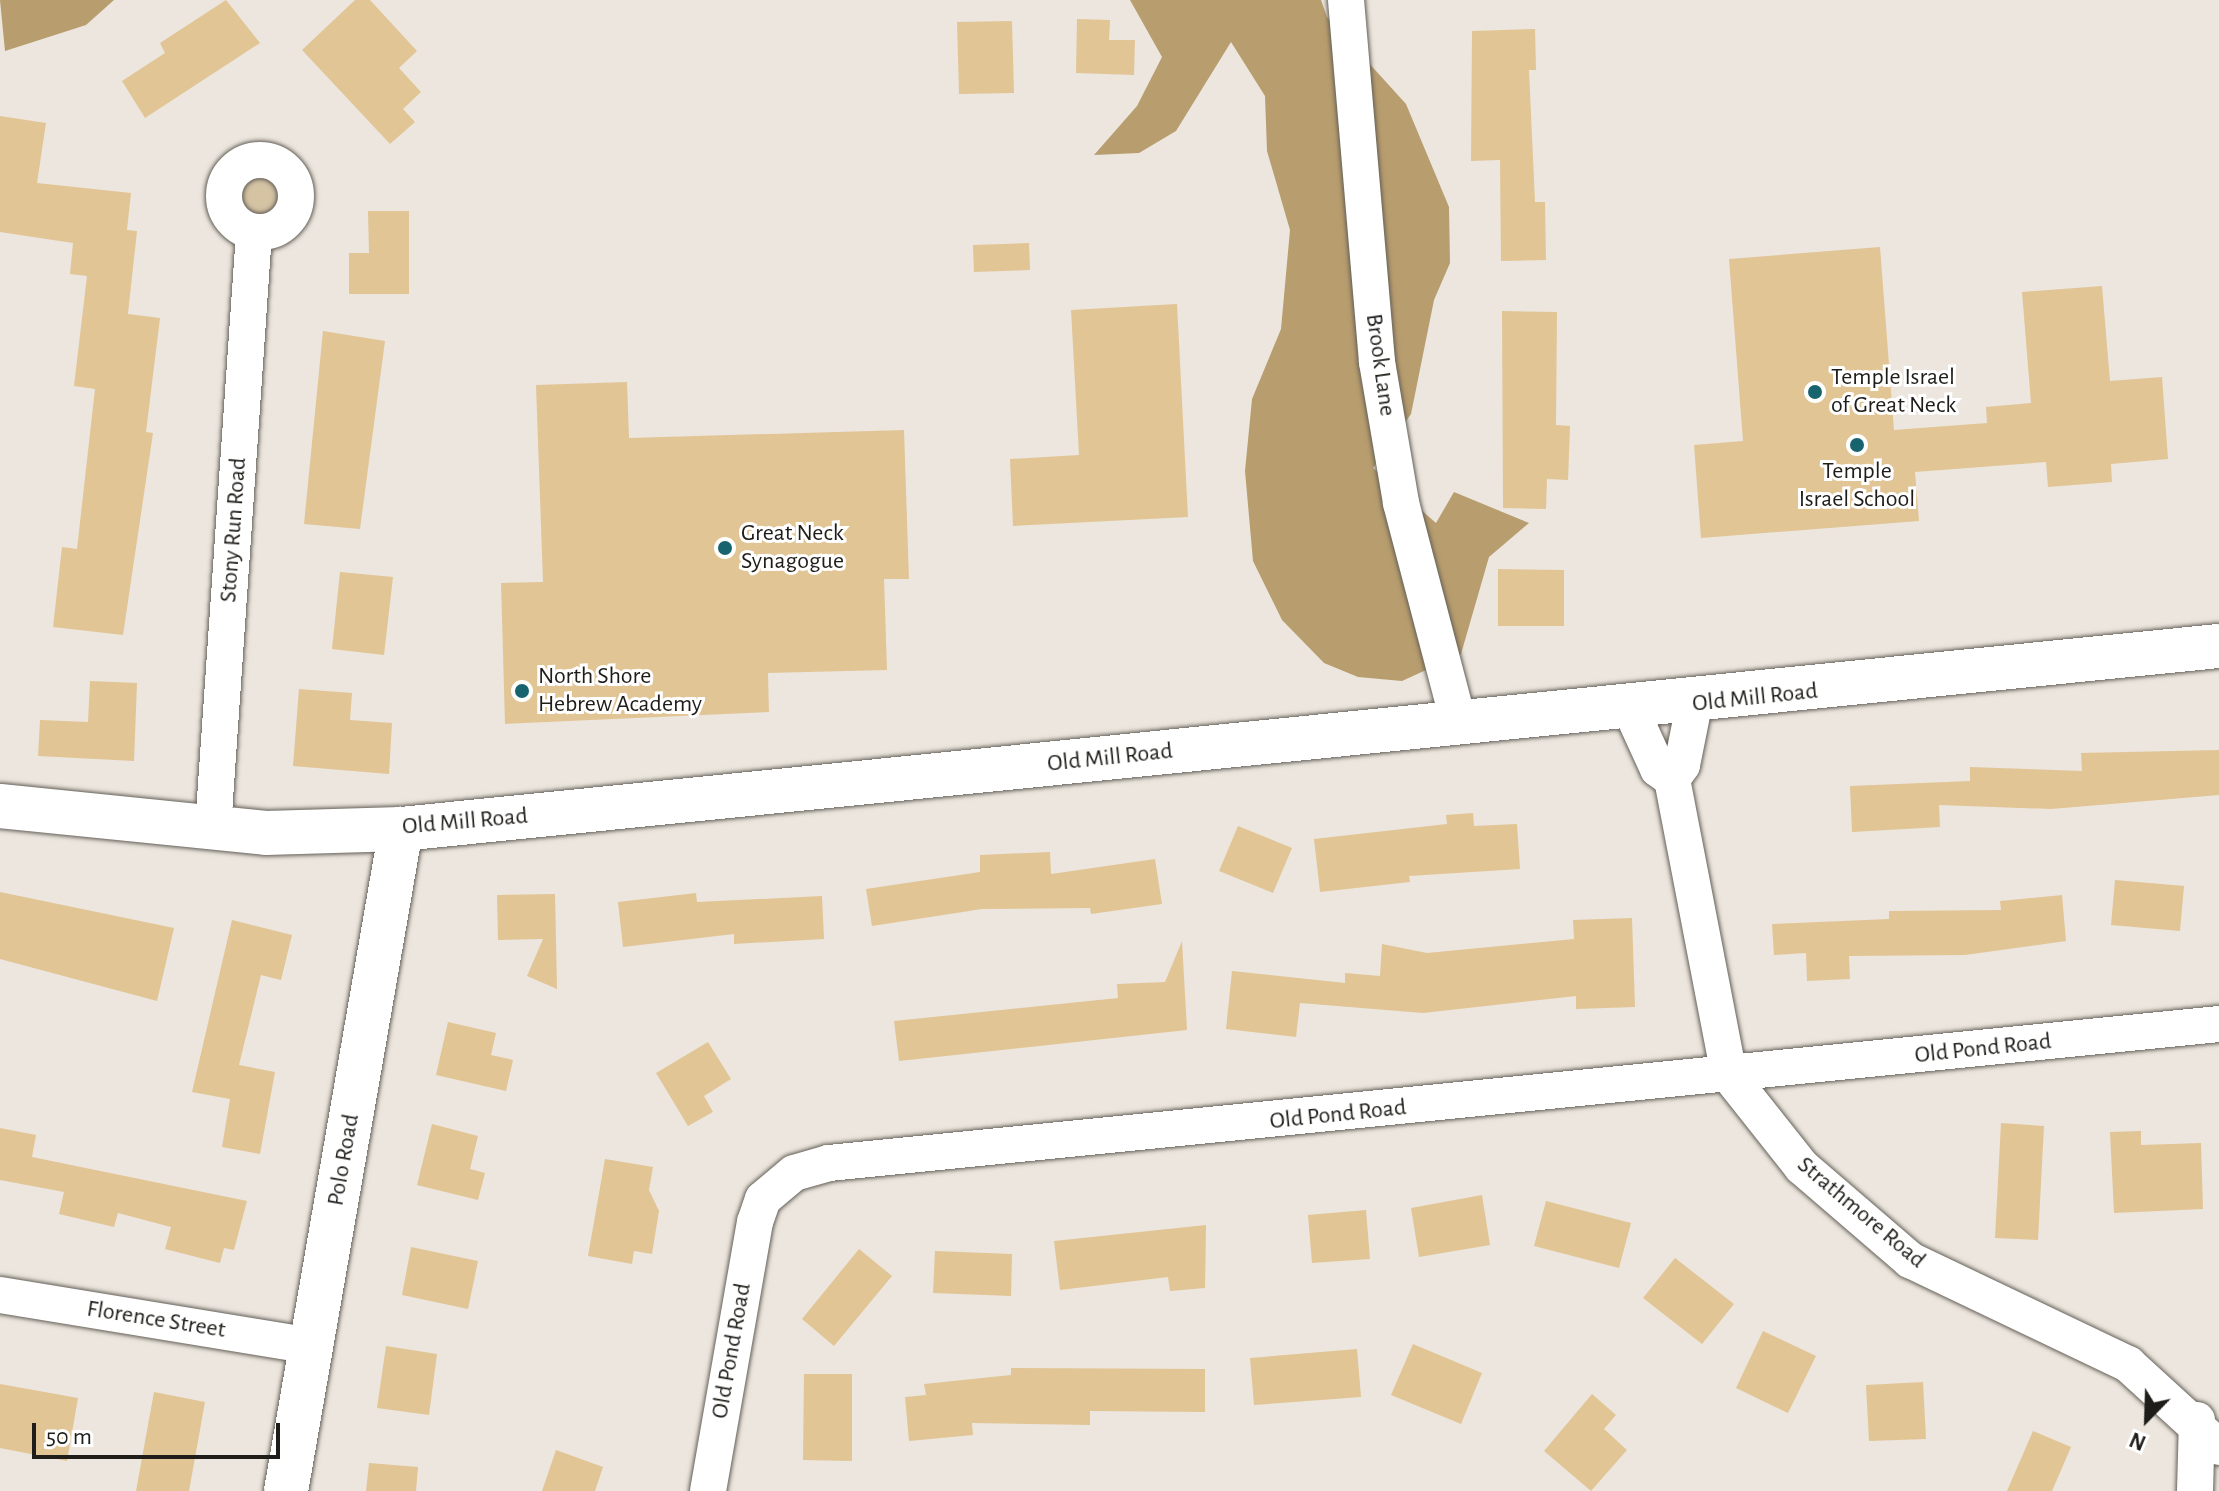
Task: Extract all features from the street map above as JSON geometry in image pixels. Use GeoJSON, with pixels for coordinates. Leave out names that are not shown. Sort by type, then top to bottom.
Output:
{"type":"FeatureCollection","features":[{"type":"Feature","properties":{"kind":"street","name":"Brook Lane"},"geometry":{"type":"LineString","coordinates":[[1346,0],[1377,362],[1401,503],[1459,724]]}},
{"type":"Feature","properties":{"kind":"street","name":"Stony Run Road"},"geometry":{"type":"LineString","coordinates":[[213,828],[254,232]]}},
{"type":"Feature","properties":{"kind":"street","name":"Old Mill Road"},"geometry":{"type":"LineString","coordinates":[[0,806],[213,828],[401,829],[1459,724],[1694,705],[2219,646]]}},
{"type":"Feature","properties":{"kind":"street"},"geometry":{"type":"LineString","coordinates":[[1672,779],[1682,765],[1694,705]]}},
{"type":"Feature","properties":{"kind":"street","name":"Strathmore Road"},"geometry":{"type":"LineString","coordinates":[[1631,710],[1658,769],[1672,779],[1729,1075],[1802,1167],[1910,1260],[2128,1364],[2208,1433],[2195,1491]]}},
{"type":"Feature","properties":{"kind":"street","name":"Polo Road"},"geometry":{"type":"LineString","coordinates":[[286,1491],[401,829]]}},
{"type":"Feature","properties":{"kind":"street","name":"Old Pond Road"},"geometry":{"type":"LineString","coordinates":[[708,1491],[755,1222],[763,1199],[794,1173],[829,1163],[2219,1024]]}},
{"type":"Feature","properties":{"kind":"street","name":"Florence Street"},"geometry":{"type":"LineString","coordinates":[[0,1295],[311,1346]]}},
{"type":"Feature","properties":{"kind":"shaded area"},"geometry":{"type":"Polygon","coordinates":[[[0,0],[114,0],[86,25],[5,51],[0,0]]]}},
{"type":"Feature","properties":{"kind":"shaded area"},"geometry":{"type":"Polygon","coordinates":[[[1130,0],[1321,0],[1327,17],[1406,104],[1449,207],[1450,263],[1434,300],[1411,414],[1373,468],[1436,523],[1454,492],[1529,523],[1489,557],[1461,654],[1402,681],[1358,677],[1324,663],[1282,620],[1253,561],[1245,471],[1252,399],[1281,329],[1290,230],[1267,151],[1265,96],[1231,42],[1176,131],[1139,153],[1094,155],[1137,106],[1162,57],[1130,0]]]}},
{"type":"Feature","properties":{"kind":"shaded area"},"geometry":{"type":"Polygon","coordinates":[[[261,167],[282,175],[290,196],[282,217],[261,225],[240,217],[232,196],[240,175],[261,167]]]}},
{"type":"Feature","properties":{"kind":"building"},"geometry":{"type":"Polygon","coordinates":[[[226,0],[260,43],[145,118],[122,81],[165,53],[160,43],[226,0]]]}},
{"type":"Feature","properties":{"kind":"building"},"geometry":{"type":"Polygon","coordinates":[[[355,0],[370,0],[417,51],[399,68],[421,92],[403,109],[415,122],[390,144],[302,50],[355,0]]]}},
{"type":"Feature","properties":{"kind":"building"},"geometry":{"type":"Polygon","coordinates":[[[1077,19],[1110,20],[1109,40],[1135,40],[1134,75],[1076,73],[1077,19]]]}},
{"type":"Feature","properties":{"kind":"building"},"geometry":{"type":"Polygon","coordinates":[[[1012,21],[1014,93],[959,94],[957,22],[1012,21]]]}},
{"type":"Feature","properties":{"kind":"building"},"geometry":{"type":"Polygon","coordinates":[[[1535,29],[1536,70],[1529,70],[1535,202],[1545,202],[1546,260],[1501,261],[1500,160],[1471,161],[1472,31],[1535,29]]]}},
{"type":"Feature","properties":{"kind":"building"},"geometry":{"type":"Polygon","coordinates":[[[0,116],[46,123],[37,183],[131,193],[127,230],[137,231],[128,314],[160,318],[146,432],[153,433],[123,635],[53,627],[62,547],[77,549],[95,389],[74,386],[87,276],[70,274],[73,243],[0,232],[0,116]]]}},
{"type":"Feature","properties":{"kind":"building"},"geometry":{"type":"Polygon","coordinates":[[[368,211],[409,211],[409,294],[349,294],[349,253],[369,253],[368,211]]]}},
{"type":"Feature","properties":{"kind":"building"},"geometry":{"type":"Polygon","coordinates":[[[1029,243],[1030,270],[974,272],[973,245],[1029,243]]]}},
{"type":"Feature","properties":{"kind":"building","name":"Temple Israel of Great Neck"},"geometry":{"type":"Polygon","coordinates":[[[1880,247],[1894,430],[1987,423],[1986,407],[2031,403],[2022,292],[2102,286],[2110,381],[2162,377],[2168,459],[2111,464],[2112,482],[2048,487],[2046,462],[1915,472],[1919,521],[1701,538],[1694,445],[1743,441],[1729,259],[1880,247]]]}},
{"type":"Feature","properties":{"kind":"building"},"geometry":{"type":"Polygon","coordinates":[[[1177,304],[1188,517],[1013,526],[1010,459],[1079,455],[1071,310],[1177,304]]]}},
{"type":"Feature","properties":{"kind":"building"},"geometry":{"type":"Polygon","coordinates":[[[1502,311],[1557,312],[1556,425],[1570,426],[1568,480],[1547,479],[1546,509],[1503,508],[1502,311]]]}},
{"type":"Feature","properties":{"kind":"building"},"geometry":{"type":"Polygon","coordinates":[[[323,331],[385,341],[360,529],[304,524],[323,331]]]}},
{"type":"Feature","properties":{"kind":"building","name":"Great Neck Synagogue"},"geometry":{"type":"Polygon","coordinates":[[[627,382],[629,438],[904,430],[909,579],[884,579],[887,670],[768,673],[769,712],[505,724],[501,583],[543,582],[536,385],[627,382]]]}},
{"type":"Feature","properties":{"kind":"building"},"geometry":{"type":"Polygon","coordinates":[[[1498,569],[1564,570],[1564,626],[1498,626],[1498,569]]]}},
{"type":"Feature","properties":{"kind":"building"},"geometry":{"type":"Polygon","coordinates":[[[340,572],[393,577],[384,655],[332,649],[340,572]]]}},
{"type":"Feature","properties":{"kind":"building"},"geometry":{"type":"Polygon","coordinates":[[[90,681],[137,683],[134,761],[38,756],[40,720],[88,722],[90,681]]]}},
{"type":"Feature","properties":{"kind":"building"},"geometry":{"type":"Polygon","coordinates":[[[299,689],[352,693],[350,720],[392,723],[389,774],[293,766],[299,689]]]}},
{"type":"Feature","properties":{"kind":"building"},"geometry":{"type":"Polygon","coordinates":[[[2219,750],[2219,795],[2051,809],[1939,805],[1940,827],[1852,832],[1850,786],[1970,781],[1970,767],[2082,771],[2081,753],[2219,750]]]}},
{"type":"Feature","properties":{"kind":"building"},"geometry":{"type":"Polygon","coordinates":[[[1473,813],[1474,826],[1517,824],[1520,869],[1409,876],[1410,882],[1320,892],[1314,839],[1447,824],[1446,815],[1473,813]]]}},
{"type":"Feature","properties":{"kind":"building"},"geometry":{"type":"Polygon","coordinates":[[[1238,826],[1292,848],[1273,893],[1219,871],[1238,826]]]}},
{"type":"Feature","properties":{"kind":"building"},"geometry":{"type":"Polygon","coordinates":[[[1050,852],[1051,874],[1155,859],[1162,904],[1091,914],[1090,908],[982,909],[872,926],[866,889],[980,872],[980,855],[1050,852]]]}},
{"type":"Feature","properties":{"kind":"building"},"geometry":{"type":"Polygon","coordinates":[[[2115,880],[2184,886],[2180,931],[2111,925],[2115,880]]]}},
{"type":"Feature","properties":{"kind":"building"},"geometry":{"type":"Polygon","coordinates":[[[0,892],[174,928],[157,1001],[0,959],[0,892]]]}},
{"type":"Feature","properties":{"kind":"building"},"geometry":{"type":"Polygon","coordinates":[[[696,893],[697,902],[822,896],[824,939],[734,944],[734,934],[623,947],[618,902],[696,893]]]}},
{"type":"Feature","properties":{"kind":"building"},"geometry":{"type":"Polygon","coordinates":[[[555,894],[557,989],[527,976],[543,939],[498,940],[497,895],[555,894]]]}},
{"type":"Feature","properties":{"kind":"building"},"geometry":{"type":"Polygon","coordinates":[[[2062,895],[2066,941],[1965,955],[1849,956],[1850,979],[1807,981],[1806,953],[1774,955],[1772,924],[1889,919],[1889,911],[2001,910],[2000,901],[2062,895]]]}},
{"type":"Feature","properties":{"kind":"building"},"geometry":{"type":"Polygon","coordinates":[[[1632,918],[1635,1007],[1576,1009],[1576,996],[1423,1013],[1300,1003],[1296,1037],[1226,1029],[1232,971],[1345,983],[1345,973],[1380,976],[1382,944],[1427,953],[1574,939],[1573,920],[1632,918]]]}},
{"type":"Feature","properties":{"kind":"building"},"geometry":{"type":"Polygon","coordinates":[[[232,920],[292,935],[281,980],[261,975],[239,1065],[275,1072],[260,1154],[222,1147],[230,1099],[192,1092],[232,920]]]}},
{"type":"Feature","properties":{"kind":"building"},"geometry":{"type":"Polygon","coordinates":[[[1182,941],[1187,1030],[899,1061],[894,1021],[1118,998],[1117,984],[1165,982],[1182,941]]]}},
{"type":"Feature","properties":{"kind":"building"},"geometry":{"type":"Polygon","coordinates":[[[448,1022],[496,1033],[491,1055],[513,1060],[506,1091],[436,1075],[448,1022]]]}},
{"type":"Feature","properties":{"kind":"building"},"geometry":{"type":"Polygon","coordinates":[[[708,1042],[731,1079],[704,1096],[713,1112],[688,1126],[656,1073],[708,1042]]]}},
{"type":"Feature","properties":{"kind":"building"},"geometry":{"type":"Polygon","coordinates":[[[2001,1123],[2044,1126],[2038,1240],[1995,1238],[2001,1123]]]}},
{"type":"Feature","properties":{"kind":"building"},"geometry":{"type":"Polygon","coordinates":[[[432,1124],[478,1136],[470,1169],[485,1173],[478,1200],[417,1185],[432,1124]]]}},
{"type":"Feature","properties":{"kind":"building"},"geometry":{"type":"Polygon","coordinates":[[[0,1128],[36,1135],[32,1157],[247,1201],[234,1250],[224,1248],[220,1263],[165,1249],[171,1227],[118,1213],[114,1227],[59,1214],[64,1192],[0,1180],[0,1128]]]}},
{"type":"Feature","properties":{"kind":"building"},"geometry":{"type":"Polygon","coordinates":[[[2141,1131],[2141,1145],[2201,1143],[2203,1209],[2114,1213],[2110,1132],[2141,1131]]]}},
{"type":"Feature","properties":{"kind":"building"},"geometry":{"type":"Polygon","coordinates":[[[605,1159],[653,1167],[649,1190],[659,1211],[652,1254],[634,1251],[632,1264],[588,1256],[605,1159]]]}},
{"type":"Feature","properties":{"kind":"building"},"geometry":{"type":"Polygon","coordinates":[[[1482,1195],[1490,1245],[1419,1257],[1411,1208],[1482,1195]]]}},
{"type":"Feature","properties":{"kind":"building"},"geometry":{"type":"Polygon","coordinates":[[[1546,1201],[1631,1223],[1619,1268],[1534,1246],[1546,1201]]]}},
{"type":"Feature","properties":{"kind":"building"},"geometry":{"type":"Polygon","coordinates":[[[1366,1210],[1370,1259],[1312,1263],[1308,1215],[1366,1210]]]}},
{"type":"Feature","properties":{"kind":"building"},"geometry":{"type":"Polygon","coordinates":[[[1206,1225],[1205,1288],[1170,1291],[1168,1277],[1060,1290],[1054,1241],[1206,1225]]]}},
{"type":"Feature","properties":{"kind":"building"},"geometry":{"type":"Polygon","coordinates":[[[411,1247],[478,1261],[468,1309],[402,1295],[411,1247]]]}},
{"type":"Feature","properties":{"kind":"building"},"geometry":{"type":"Polygon","coordinates":[[[859,1249],[892,1276],[834,1346],[802,1319],[859,1249]]]}},
{"type":"Feature","properties":{"kind":"building"},"geometry":{"type":"Polygon","coordinates":[[[935,1251],[1012,1254],[1011,1296],[933,1293],[935,1251]]]}},
{"type":"Feature","properties":{"kind":"building"},"geometry":{"type":"Polygon","coordinates":[[[1675,1258],[1734,1304],[1702,1344],[1643,1298],[1675,1258]]]}},
{"type":"Feature","properties":{"kind":"building"},"geometry":{"type":"Polygon","coordinates":[[[1763,1331],[1816,1356],[1788,1413],[1736,1388],[1763,1331]]]}},
{"type":"Feature","properties":{"kind":"building"},"geometry":{"type":"Polygon","coordinates":[[[1413,1344],[1482,1373],[1461,1424],[1391,1395],[1413,1344]]]}},
{"type":"Feature","properties":{"kind":"building"},"geometry":{"type":"Polygon","coordinates":[[[386,1346],[437,1354],[429,1415],[377,1408],[386,1346]]]}},
{"type":"Feature","properties":{"kind":"building"},"geometry":{"type":"Polygon","coordinates":[[[1357,1349],[1361,1397],[1254,1405],[1250,1358],[1357,1349]]]}},
{"type":"Feature","properties":{"kind":"building"},"geometry":{"type":"Polygon","coordinates":[[[1011,1368],[1205,1369],[1205,1412],[1090,1411],[1090,1425],[972,1423],[973,1435],[909,1441],[905,1397],[926,1395],[924,1384],[1011,1375],[1011,1368]]]}},
{"type":"Feature","properties":{"kind":"building"},"geometry":{"type":"Polygon","coordinates":[[[804,1374],[852,1374],[852,1461],[803,1460],[804,1374]]]}},
{"type":"Feature","properties":{"kind":"building"},"geometry":{"type":"Polygon","coordinates":[[[1923,1382],[1926,1439],[1869,1441],[1866,1385],[1923,1382]]]}},
{"type":"Feature","properties":{"kind":"building"},"geometry":{"type":"Polygon","coordinates":[[[0,1384],[78,1398],[67,1461],[0,1448],[0,1384]]]}},
{"type":"Feature","properties":{"kind":"building"},"geometry":{"type":"Polygon","coordinates":[[[154,1392],[205,1402],[189,1491],[136,1491],[154,1392]]]}},
{"type":"Feature","properties":{"kind":"building"},"geometry":{"type":"Polygon","coordinates":[[[1592,1394],[1616,1415],[1604,1429],[1627,1450],[1591,1491],[1544,1451],[1592,1394]]]}},
{"type":"Feature","properties":{"kind":"building"},"geometry":{"type":"Polygon","coordinates":[[[2033,1431],[2071,1447],[2052,1491],[2007,1491],[2033,1431]]]}},
{"type":"Feature","properties":{"kind":"building"},"geometry":{"type":"Polygon","coordinates":[[[556,1450],[603,1467],[595,1491],[542,1491],[556,1450]]]}},
{"type":"Feature","properties":{"kind":"building"},"geometry":{"type":"Polygon","coordinates":[[[369,1463],[418,1467],[416,1491],[366,1491],[369,1463]]]}},
{"type":"Feature","properties":{"kind":"place","name":"Temple Israel of Great Neck"},"geometry":{"type":"Point","coordinates":[1815,392]}},
{"type":"Feature","properties":{"kind":"place","name":"Temple Israel School"},"geometry":{"type":"Point","coordinates":[1857,445]}},
{"type":"Feature","properties":{"kind":"place","name":"Great Neck Synagogue"},"geometry":{"type":"Point","coordinates":[725,548]}},
{"type":"Feature","properties":{"kind":"place","name":"North Shore Hebrew Academy"},"geometry":{"type":"Point","coordinates":[522,691]}}]}
